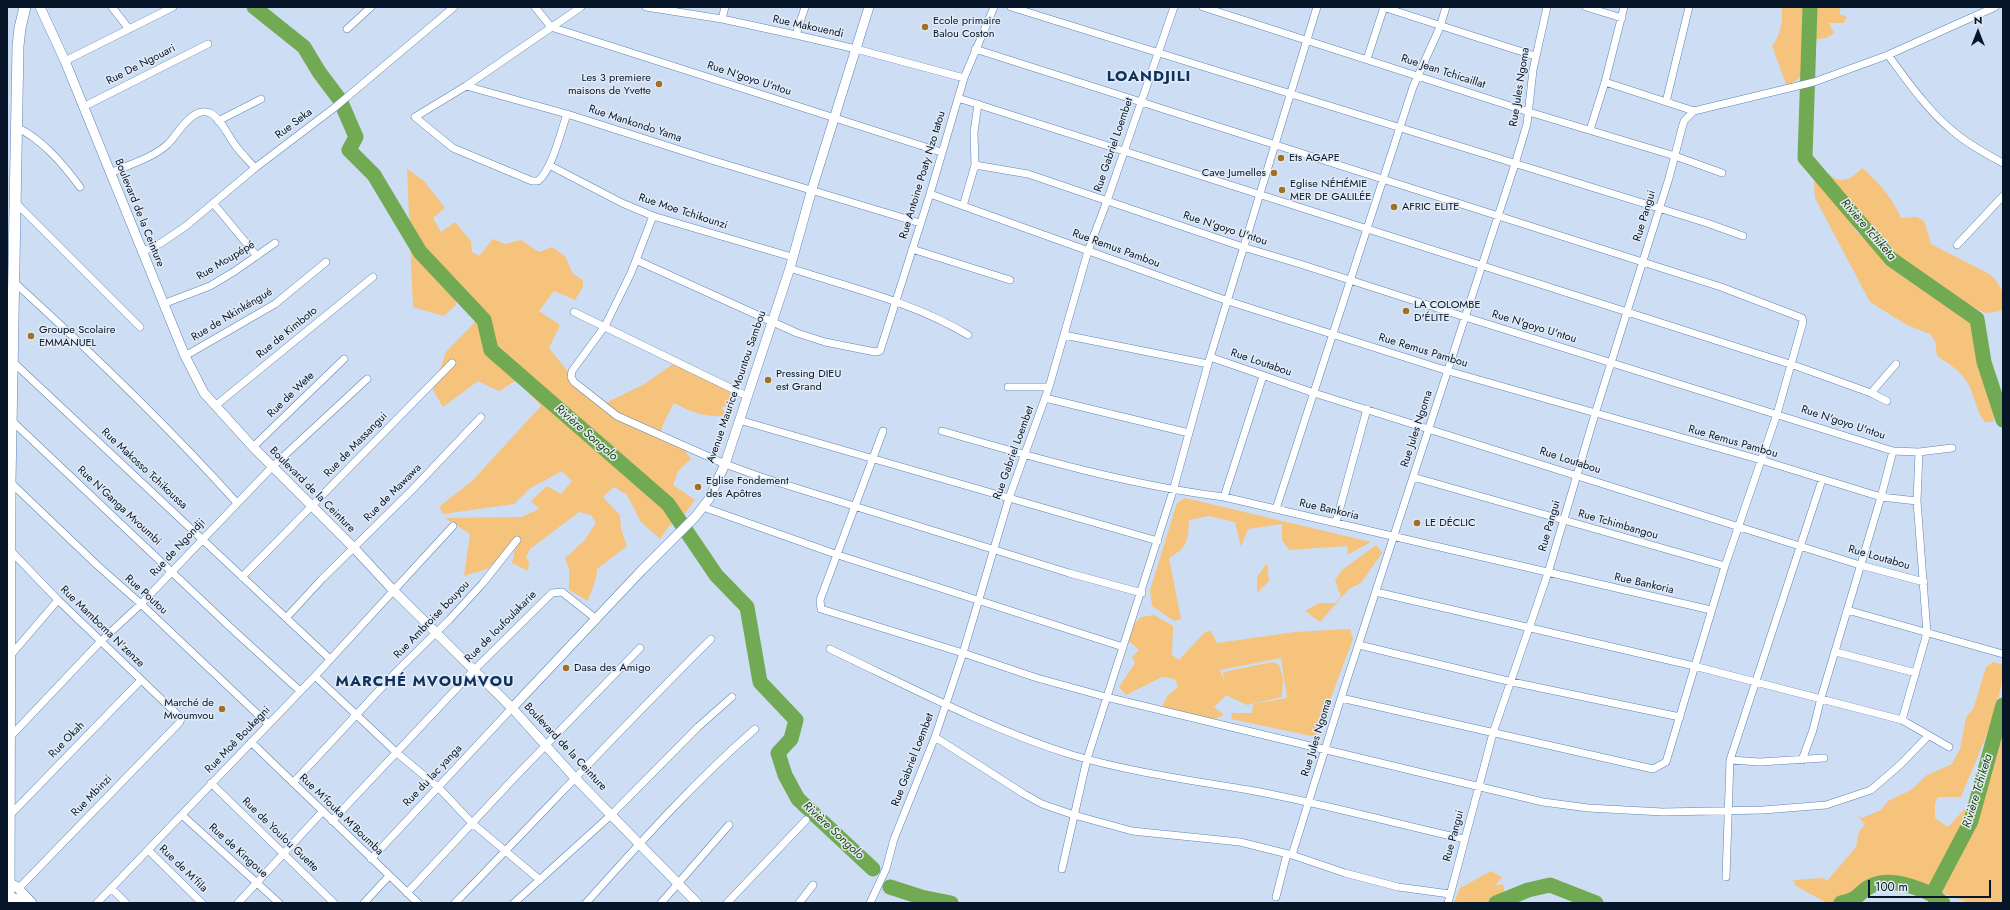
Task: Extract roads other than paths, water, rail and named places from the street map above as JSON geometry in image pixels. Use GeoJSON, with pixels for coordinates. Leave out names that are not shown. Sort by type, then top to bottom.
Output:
{"type":"FeatureCollection","features":[{"type":"Feature","properties":{"kind":"main road"},"geometry":{"type":"LineString","coordinates":[[8,899],[10,737],[10,482],[13,362],[14,202],[18,46],[20,28],[26,7]]}},
{"type":"Feature","properties":{"kind":"street","name":"Boulevard de la Ceinture"},"geometry":{"type":"LineString","coordinates":[[40,7],[65,61],[185,356],[204,393],[272,467],[354,548],[473,671],[512,708],[575,778],[697,903]]}},
{"type":"Feature","properties":{"kind":"street"},"geometry":{"type":"LineString","coordinates":[[112,7],[129,29]]}},
{"type":"Feature","properties":{"kind":"street"},"geometry":{"type":"LineString","coordinates":[[65,61],[173,7]]}},
{"type":"Feature","properties":{"kind":"street"},"geometry":{"type":"LineString","coordinates":[[348,29],[371,7]]}},
{"type":"Feature","properties":{"kind":"street","name":"Rue Seka"},"geometry":{"type":"LineString","coordinates":[[142,252],[161,243],[186,226],[255,168],[334,108],[454,7]]}},
{"type":"Feature","properties":{"kind":"street"},"geometry":{"type":"LineString","coordinates":[[535,7],[551,27]]}},
{"type":"Feature","properties":{"kind":"street"},"geometry":{"type":"LineString","coordinates":[[567,114],[549,165],[543,178],[538,181],[532,181],[453,148],[415,117],[466,86],[581,7]]}},
{"type":"Feature","properties":{"kind":"street","name":"Rue Makouendi"},"geometry":{"type":"LineString","coordinates":[[646,7],[671,9],[796,35],[856,49],[964,78]]}},
{"type":"Feature","properties":{"kind":"street"},"geometry":{"type":"LineString","coordinates":[[722,19],[725,7]]}},
{"type":"Feature","properties":{"kind":"street"},"geometry":{"type":"LineString","coordinates":[[796,35],[804,7]]}},
{"type":"Feature","properties":{"kind":"street","name":"Avenue Maurice Mountou Sambou"},"geometry":{"type":"LineString","coordinates":[[512,708],[595,618],[695,516],[709,499],[725,464],[790,268],[812,189],[869,7]]}},
{"type":"Feature","properties":{"kind":"street","name":"Rue Antoine Poaty Nzo tatou"},"geometry":{"type":"LineString","coordinates":[[772,321],[786,329],[825,342],[875,352],[880,351],[930,194],[941,152],[964,78],[994,7]]}},
{"type":"Feature","properties":{"kind":"street"},"geometry":{"type":"LineString","coordinates":[[1011,7],[1659,208],[1743,236]]}},
{"type":"Feature","properties":{"kind":"street","name":"Rue Gabriel Loembet"},"geometry":{"type":"LineString","coordinates":[[870,903],[886,870],[894,839],[935,737],[963,653],[1009,498],[1049,387],[1088,251],[1107,201],[1174,7]]}},
{"type":"Feature","properties":{"kind":"street","name":"Rue Jean Tchicaillat"},"geometry":{"type":"LineString","coordinates":[[1204,7],[1225,10],[1307,41],[1368,59],[1529,112],[1675,156],[1722,173]]}},
{"type":"Feature","properties":{"kind":"street"},"geometry":{"type":"LineString","coordinates":[[1062,869],[1087,759],[1158,541],[1209,361],[1317,7]]}},
{"type":"Feature","properties":{"kind":"street"},"geometry":{"type":"LineString","coordinates":[[1368,59],[1383,7],[1440,27],[1535,56]]}},
{"type":"Feature","properties":{"kind":"street"},"geometry":{"type":"LineString","coordinates":[[1276,509],[1399,128],[1418,75],[1440,27],[1446,7]]}},
{"type":"Feature","properties":{"kind":"street","name":"Rue Jules Ngoma"},"geometry":{"type":"LineString","coordinates":[[1276,897],[1309,802],[1324,750],[1515,164],[1529,112],[1535,56],[1547,7]]}},
{"type":"Feature","properties":{"kind":"street"},"geometry":{"type":"LineString","coordinates":[[1586,7],[1622,18]]}},
{"type":"Feature","properties":{"kind":"street"},"geometry":{"type":"LineString","coordinates":[[1590,130],[1605,82],[1624,7]]}},
{"type":"Feature","properties":{"kind":"street"},"geometry":{"type":"LineString","coordinates":[[1666,102],[1689,7]]}},
{"type":"Feature","properties":{"kind":"street"},"geometry":{"type":"LineString","coordinates":[[1605,82],[1694,111],[1798,87],[1888,55],[1995,7]]}},
{"type":"Feature","properties":{"kind":"street","name":"Rue N'goyo U'ntou"},"geometry":{"type":"LineString","coordinates":[[551,27],[941,152]]}},
{"type":"Feature","properties":{"kind":"street","name":"Rue De Ngouari"},"geometry":{"type":"LineString","coordinates":[[83,107],[208,44]]}},
{"type":"Feature","properties":{"kind":"street"},"geometry":{"type":"LineString","coordinates":[[975,49],[1274,146],[1642,262],[1740,294],[1800,316],[1803,322],[1777,414],[1725,566],[1666,762],[1660,767],[1653,769],[1341,698]]}},
{"type":"Feature","properties":{"kind":"street"},"geometry":{"type":"LineString","coordinates":[[1888,55],[1911,86],[1947,125],[1966,140],[2003,163]]}},
{"type":"Feature","properties":{"kind":"street","name":"Rue Mankondo Yama"},"geometry":{"type":"LineString","coordinates":[[466,86],[567,114],[708,159],[920,222]]}},
{"type":"Feature","properties":{"kind":"street"},"geometry":{"type":"LineString","coordinates":[[958,98],[1365,230],[1791,365],[1871,393],[1888,401]]}},
{"type":"Feature","properties":{"kind":"street"},"geometry":{"type":"LineString","coordinates":[[218,121],[261,99]]}},
{"type":"Feature","properties":{"kind":"street"},"geometry":{"type":"LineString","coordinates":[[963,206],[975,165],[974,132],[978,104]]}},
{"type":"Feature","properties":{"kind":"street","name":"Rue Pangui"},"geometry":{"type":"LineString","coordinates":[[1448,903],[1493,733],[1512,682],[1548,573],[1595,414],[1675,156],[1684,121],[1694,111]]}},
{"type":"Feature","properties":{"kind":"street"},"geometry":{"type":"LineString","coordinates":[[110,173],[160,150],[168,144],[190,118],[198,114],[210,113],[255,168]]}},
{"type":"Feature","properties":{"kind":"street"},"geometry":{"type":"LineString","coordinates":[[16,128],[28,133],[39,142],[66,169],[80,187]]}},
{"type":"Feature","properties":{"kind":"street","name":"Rue Moe Tchikounzi"},"geometry":{"type":"LineString","coordinates":[[549,165],[622,203],[653,216],[792,257]]}},
{"type":"Feature","properties":{"kind":"street","name":"Rue N'goyo U'ntou"},"geometry":{"type":"LineString","coordinates":[[975,165],[1023,172],[1243,247],[1300,264],[1349,281],[1893,451],[1919,452],[1952,448]]}},
{"type":"Feature","properties":{"kind":"street","name":"Rue Remus Pambou"},"geometry":{"type":"LineString","coordinates":[[930,194],[1228,301],[1448,371],[1761,460],[1881,497],[1917,501]]}},
{"type":"Feature","properties":{"kind":"street"},"geometry":{"type":"LineString","coordinates":[[1957,246],[2003,196]]}},
{"type":"Feature","properties":{"kind":"street"},"geometry":{"type":"LineString","coordinates":[[14,202],[140,327]]}},
{"type":"Feature","properties":{"kind":"street"},"geometry":{"type":"LineString","coordinates":[[213,203],[257,256]]}},
{"type":"Feature","properties":{"kind":"street"},"geometry":{"type":"LineString","coordinates":[[653,216],[636,260],[605,326],[572,370],[571,377],[574,382],[617,416],[725,464],[790,488],[855,505],[994,549],[1142,593]]}},
{"type":"Feature","properties":{"kind":"street","name":"Rue Moupépé"},"geometry":{"type":"LineString","coordinates":[[164,304],[210,286],[275,243]]}},
{"type":"Feature","properties":{"kind":"street"},"geometry":{"type":"LineString","coordinates":[[912,249],[1010,280]]}},
{"type":"Feature","properties":{"kind":"street"},"geometry":{"type":"LineString","coordinates":[[636,260],[772,321]]}},
{"type":"Feature","properties":{"kind":"street","name":"Rue de Nkinkéngué"},"geometry":{"type":"LineString","coordinates":[[185,356],[275,304],[326,262]]}},
{"type":"Feature","properties":{"kind":"street"},"geometry":{"type":"LineString","coordinates":[[790,268],[896,302],[952,325],[968,335]]}},
{"type":"Feature","properties":{"kind":"street","name":"Rue de Kimboto"},"geometry":{"type":"LineString","coordinates":[[215,406],[372,277]]}},
{"type":"Feature","properties":{"kind":"street"},"geometry":{"type":"LineString","coordinates":[[14,282],[92,352],[169,428],[237,503]]}},
{"type":"Feature","properties":{"kind":"street"},"geometry":{"type":"LineString","coordinates":[[574,312],[747,396]]}},
{"type":"Feature","properties":{"kind":"street","name":"Rue Loutabou"},"geometry":{"type":"LineString","coordinates":[[1064,335],[1209,361],[1263,376],[1739,526],[1860,566],[1924,582]]}},
{"type":"Feature","properties":{"kind":"street","name":"Rue de Wete"},"geometry":{"type":"LineString","coordinates":[[253,447],[344,359]]}},
{"type":"Feature","properties":{"kind":"street","name":"Rue Makosso Tchikoussa"},"geometry":{"type":"LineString","coordinates":[[13,362],[330,659]]}},
{"type":"Feature","properties":{"kind":"street","name":"Rue de Massangui"},"geometry":{"type":"LineString","coordinates":[[242,577],[452,363]]}},
{"type":"Feature","properties":{"kind":"street"},"geometry":{"type":"LineString","coordinates":[[1871,393],[1896,364]]}},
{"type":"Feature","properties":{"kind":"street"},"geometry":{"type":"LineString","coordinates":[[1224,497],[1263,376]]}},
{"type":"Feature","properties":{"kind":"street","name":"Rue de Ngondji"},"geometry":{"type":"LineString","coordinates":[[10,737],[101,640],[141,604],[202,538],[272,467],[367,379]]}},
{"type":"Feature","properties":{"kind":"street"},"geometry":{"type":"LineString","coordinates":[[1008,387],[1049,387]]}},
{"type":"Feature","properties":{"kind":"street"},"geometry":{"type":"LineString","coordinates":[[1045,398],[1188,432]]}},
{"type":"Feature","properties":{"kind":"street"},"geometry":{"type":"LineString","coordinates":[[1336,522],[1367,410]]}},
{"type":"Feature","properties":{"kind":"street","name":"Rue de Mawawa"},"geometry":{"type":"LineString","coordinates":[[286,618],[414,489],[481,417]]}},
{"type":"Feature","properties":{"kind":"street","name":"Rue N'Ganga Mvoumbi"},"geometry":{"type":"LineString","coordinates":[[12,420],[231,628],[300,691]]}},
{"type":"Feature","properties":{"kind":"street"},"geometry":{"type":"LineString","coordinates":[[739,420],[1158,541]]}},
{"type":"Feature","properties":{"kind":"street"},"geometry":{"type":"LineString","coordinates":[[883,431],[820,600],[822,609],[963,653],[1036,678],[1106,697],[1324,750],[1403,767],[1478,787],[1543,802],[1588,808],[1663,812],[1763,810],[1818,805],[1851,798],[1871,790],[1886,778],[1928,736]]}},
{"type":"Feature","properties":{"kind":"street","name":"Rue Bankoria"},"geometry":{"type":"LineString","coordinates":[[942,431],[1024,455],[1173,491],[1224,497],[1711,610]]}},
{"type":"Feature","properties":{"kind":"street"},"geometry":{"type":"LineString","coordinates":[[1802,760],[1813,730],[1821,698],[1836,652],[1893,451]]}},
{"type":"Feature","properties":{"kind":"street"},"geometry":{"type":"LineString","coordinates":[[1902,720],[1916,674],[1926,633],[1924,582],[1917,501],[1919,452]]}},
{"type":"Feature","properties":{"kind":"street","name":"Rue Tchimbangou"},"geometry":{"type":"LineString","coordinates":[[1413,477],[1725,566]]}},
{"type":"Feature","properties":{"kind":"street"},"geometry":{"type":"LineString","coordinates":[[1726,877],[1730,760],[1822,480]]}},
{"type":"Feature","properties":{"kind":"street","name":"Rue Poutou"},"geometry":{"type":"LineString","coordinates":[[10,482],[96,565],[141,604],[268,724]]}},
{"type":"Feature","properties":{"kind":"street"},"geometry":{"type":"LineString","coordinates":[[703,507],[838,555],[1123,647]]}},
{"type":"Feature","properties":{"kind":"street","name":"Rue Moê Boukegni"},"geometry":{"type":"LineString","coordinates":[[97,903],[315,676],[453,526]]}},
{"type":"Feature","properties":{"kind":"street","name":"Rue Ambroise bouyou"},"geometry":{"type":"LineString","coordinates":[[293,783],[435,632],[450,619],[483,583],[517,540]]}},
{"type":"Feature","properties":{"kind":"street","name":"Rue Mamboma N'zenze"},"geometry":{"type":"LineString","coordinates":[[10,550],[58,600],[181,718]]}},
{"type":"Feature","properties":{"kind":"street","name":"Rue de loufoulakarie"},"geometry":{"type":"LineString","coordinates":[[332,820],[473,671],[552,593],[562,592],[595,618]]}},
{"type":"Feature","properties":{"kind":"street"},"geometry":{"type":"LineString","coordinates":[[1376,592],[1694,666],[1821,698],[1902,720],[1949,747]]}},
{"type":"Feature","properties":{"kind":"street"},"geometry":{"type":"LineString","coordinates":[[10,656],[58,600]]}},
{"type":"Feature","properties":{"kind":"street"},"geometry":{"type":"LineString","coordinates":[[1847,610],[2003,654]]}},
{"type":"Feature","properties":{"kind":"street"},"geometry":{"type":"LineString","coordinates":[[455,903],[506,852],[627,723],[711,639]]}},
{"type":"Feature","properties":{"kind":"street"},"geometry":{"type":"LineString","coordinates":[[1359,645],[1512,682],[1680,717]]}},
{"type":"Feature","properties":{"kind":"street"},"geometry":{"type":"LineString","coordinates":[[407,893],[545,746],[640,648]]}},
{"type":"Feature","properties":{"kind":"street"},"geometry":{"type":"LineString","coordinates":[[830,648],[946,704],[1021,736],[1087,759],[1142,772],[1309,802],[1464,839]]}},
{"type":"Feature","properties":{"kind":"street"},"geometry":{"type":"LineString","coordinates":[[1836,652],[1916,674]]}},
{"type":"Feature","properties":{"kind":"street"},"geometry":{"type":"LineString","coordinates":[[315,676],[397,753],[439,788],[472,823],[540,880]]}},
{"type":"Feature","properties":{"kind":"street","name":"Rue Okah"},"geometry":{"type":"LineString","coordinates":[[9,816],[141,680]]}},
{"type":"Feature","properties":{"kind":"street"},"geometry":{"type":"LineString","coordinates":[[514,903],[611,815],[698,727],[732,697]]}},
{"type":"Feature","properties":{"kind":"street","name":"Rue du lac yanga"},"geometry":{"type":"LineString","coordinates":[[371,859],[439,788],[512,708]]}},
{"type":"Feature","properties":{"kind":"street","name":"Rue Mbinzi"},"geometry":{"type":"LineString","coordinates":[[18,889],[180,722],[181,718]]}},
{"type":"Feature","properties":{"kind":"street"},"geometry":{"type":"LineString","coordinates":[[586,903],[640,843],[722,758],[755,730]]}},
{"type":"Feature","properties":{"kind":"street"},"geometry":{"type":"LineString","coordinates":[[935,737],[1042,804],[1074,814],[1132,831],[1224,839],[1290,854],[1345,873],[1398,887],[1450,894]]}},
{"type":"Feature","properties":{"kind":"street","name":"Rue M'fouka M'Boumba"},"geometry":{"type":"LineString","coordinates":[[251,742],[388,876],[418,903]]}},
{"type":"Feature","properties":{"kind":"street"},"geometry":{"type":"LineString","coordinates":[[1730,760],[1760,762],[1824,758]]}},
{"type":"Feature","properties":{"kind":"street","name":"Rue de Youlou Guette"},"geometry":{"type":"LineString","coordinates":[[211,784],[334,903]]}},
{"type":"Feature","properties":{"kind":"street"},"geometry":{"type":"LineString","coordinates":[[238,903],[323,811]]}},
{"type":"Feature","properties":{"kind":"street","name":"Rue de Kingoue"},"geometry":{"type":"LineString","coordinates":[[182,815],[278,903]]}},
{"type":"Feature","properties":{"kind":"street"},"geometry":{"type":"LineString","coordinates":[[727,903],[806,820]]}},
{"type":"Feature","properties":{"kind":"street"},"geometry":{"type":"LineString","coordinates":[[662,903],[729,825]]}},
{"type":"Feature","properties":{"kind":"street","name":"Rue de M'fila"},"geometry":{"type":"LineString","coordinates":[[148,850],[202,903]]}},
{"type":"Feature","properties":{"kind":"street"},"geometry":{"type":"LineString","coordinates":[[364,903],[388,876]]}},
{"type":"Feature","properties":{"kind":"street"},"geometry":{"type":"LineString","coordinates":[[8,882],[18,889],[30,902]]}},
{"type":"Feature","properties":{"kind":"street"},"geometry":{"type":"LineString","coordinates":[[799,903],[813,885]]}},
{"type":"Feature","properties":{"kind":"street"},"geometry":{"type":"LineString","coordinates":[[111,888],[126,903]]}},
{"type":"Feature","properties":{"kind":"street"},"geometry":{"type":"LineString","coordinates":[[8,899],[30,902]]}},
{"type":"Feature","properties":{"kind":"waterway","name":"Rivière Songolo"},"geometry":{"type":"LineString","coordinates":[[254,7],[304,47],[319,72],[340,100],[356,137],[349,150],[374,175],[420,252],[484,320],[491,350],[668,504],[716,575],[747,607],[760,682],[796,720],[791,739],[778,753],[785,775],[798,799],[873,869]]}},
{"type":"Feature","properties":{"kind":"waterway","name":"Rivière Tchiketa"},"geometry":{"type":"LineString","coordinates":[[1810,7],[1805,158],[1891,259],[1977,319],[1984,362],[2003,420]]}},
{"type":"Feature","properties":{"kind":"waterway","name":"Rivière Tchiketa"},"geometry":{"type":"LineString","coordinates":[[1932,895],[1971,821],[2003,705]]}},
{"type":"Feature","properties":{"kind":"waterway","name":"Rivière Songolo"},"geometry":{"type":"LineString","coordinates":[[1841,903],[1848,902],[1870,886],[1884,883],[1911,886],[1930,894],[1943,903]]}},
{"type":"Feature","properties":{"kind":"waterway","name":"Rivière Songolo"},"geometry":{"type":"LineString","coordinates":[[1496,903],[1528,890],[1550,885],[1596,903]]}},
{"type":"Feature","properties":{"kind":"waterway","name":"Rivière Songolo"},"geometry":{"type":"LineString","coordinates":[[890,887],[921,897],[951,903]]}},
{"type":"Feature","properties":{"kind":"place","name":"Ecole primaire Balou Coston"},"geometry":{"type":"Point","coordinates":[925,27]}},
{"type":"Feature","properties":{"kind":"place","name":"Les 3 premiere maisons de Yvette"},"geometry":{"type":"Point","coordinates":[659,84]}},
{"type":"Feature","properties":{"kind":"place","name":"Ets AGAPE"},"geometry":{"type":"Point","coordinates":[1281,158]}},
{"type":"Feature","properties":{"kind":"place","name":"Cave Jumelles"},"geometry":{"type":"Point","coordinates":[1274,173]}},
{"type":"Feature","properties":{"kind":"place","name":"Eglise NÉHÉMIE MER DE GALILÉE"},"geometry":{"type":"Point","coordinates":[1282,190]}},
{"type":"Feature","properties":{"kind":"place","name":"AFRIC ELITE"},"geometry":{"type":"Point","coordinates":[1394,207]}},
{"type":"Feature","properties":{"kind":"place","name":"LA COLOMBE D'ÉLITE"},"geometry":{"type":"Point","coordinates":[1406,311]}},
{"type":"Feature","properties":{"kind":"place","name":"Groupe Scolaire EMMANUEL"},"geometry":{"type":"Point","coordinates":[31,336]}},
{"type":"Feature","properties":{"kind":"place","name":"Pressing DIEU est Grand"},"geometry":{"type":"Point","coordinates":[768,380]}},
{"type":"Feature","properties":{"kind":"place","name":"Eglise Fondement des Apôtres"},"geometry":{"type":"Point","coordinates":[698,487]}},
{"type":"Feature","properties":{"kind":"place","name":"LE DÉCLIC"},"geometry":{"type":"Point","coordinates":[1417,523]}},
{"type":"Feature","properties":{"kind":"place","name":"Dasa des Amigo"},"geometry":{"type":"Point","coordinates":[566,668]}},
{"type":"Feature","properties":{"kind":"place","name":"Marché de Mvoumvou"},"geometry":{"type":"Point","coordinates":[222,709]}},
{"type":"Feature","properties":{"kind":"district","name":"LOANDJILI"},"geometry":{"type":"Point","coordinates":[1149,77]}},
{"type":"Feature","properties":{"kind":"district","name":"MARCHÉ MVOUMVOU"},"geometry":{"type":"Point","coordinates":[425,682]}}]}
